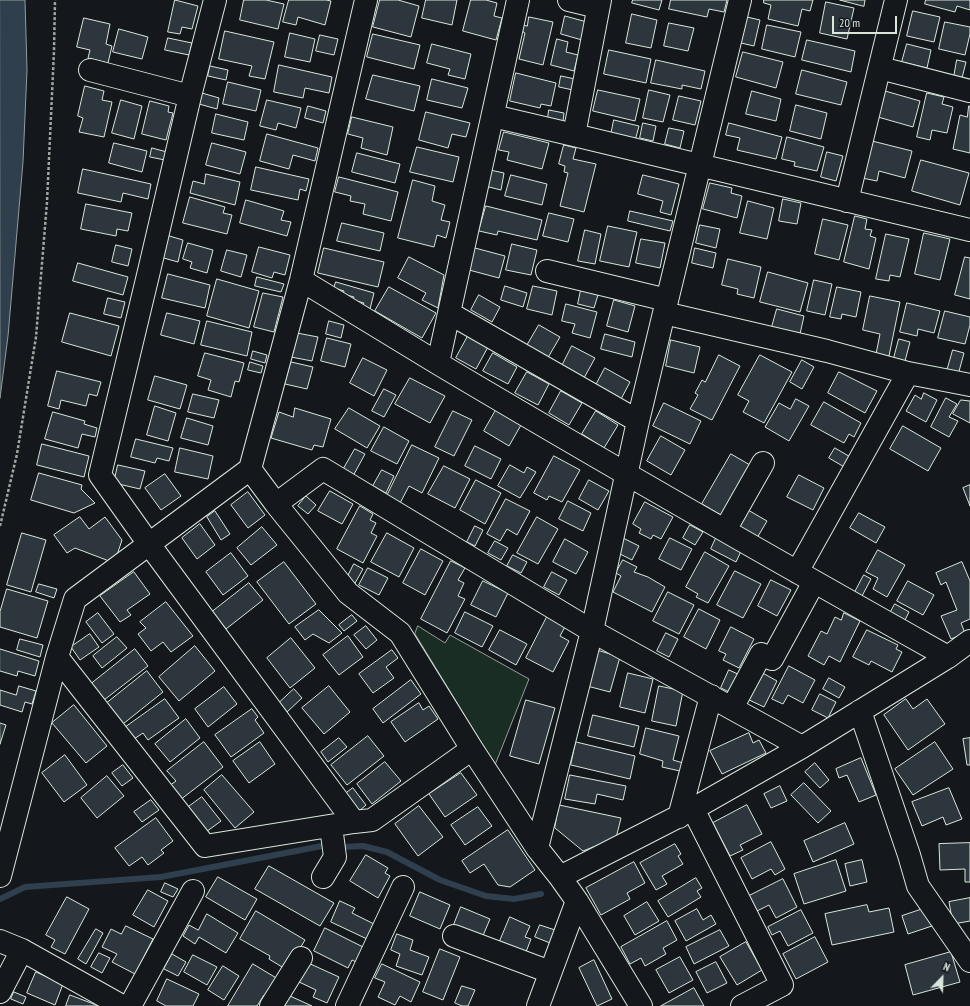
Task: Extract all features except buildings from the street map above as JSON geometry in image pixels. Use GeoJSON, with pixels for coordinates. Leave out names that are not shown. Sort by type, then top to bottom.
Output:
{"type":"FeatureCollection","features":[{"type":"Feature","properties":{"kind":"street"},"geometry":{"type":"LineString","coordinates":[[215,0],[190,96],[100,475],[149,544],[354,822]]}},
{"type":"Feature","properties":{"kind":"street"},"geometry":{"type":"LineString","coordinates":[[0,876],[57,657],[75,599],[250,469],[301,280],[366,0]]}},
{"type":"Feature","properties":{"kind":"street"},"geometry":{"type":"LineString","coordinates":[[438,363],[518,0]]}},
{"type":"Feature","properties":{"kind":"street"},"geometry":{"type":"LineString","coordinates":[[569,0],[599,3],[574,135]]}},
{"type":"Feature","properties":{"kind":"street"},"geometry":{"type":"LineString","coordinates":[[537,848],[592,630],[665,306],[740,0]]}},
{"type":"Feature","properties":{"kind":"street"},"geometry":{"type":"LineString","coordinates":[[847,201],[896,0]]}},
{"type":"Feature","properties":{"kind":"street"},"geometry":{"type":"LineString","coordinates":[[880,68],[970,91]]}},
{"type":"Feature","properties":{"kind":"street"},"geometry":{"type":"LineString","coordinates":[[90,70],[190,96]]}},
{"type":"Feature","properties":{"kind":"street"},"geometry":{"type":"LineString","coordinates":[[493,116],[970,230]]}},
{"type":"Feature","properties":{"kind":"street"},"geometry":{"type":"LineString","coordinates":[[547,271],[665,306],[908,373],[970,385]]}},
{"type":"Feature","properties":{"kind":"street"},"geometry":{"type":"LineString","coordinates":[[301,280],[438,363],[627,474],[806,577],[948,656]]}},
{"type":"Feature","properties":{"kind":"street"},"geometry":{"type":"LineString","coordinates":[[449,313],[638,421]]}},
{"type":"Feature","properties":{"kind":"street"},"geometry":{"type":"LineString","coordinates":[[732,708],[761,654],[772,659],[806,577],[908,373]]}},
{"type":"Feature","properties":{"kind":"street"},"geometry":{"type":"LineString","coordinates":[[725,530],[763,463]]}},
{"type":"Feature","properties":{"kind":"street"},"geometry":{"type":"LineString","coordinates":[[250,469],[276,504],[348,593],[400,633],[472,749],[537,848],[577,901],[641,1006]]}},
{"type":"Feature","properties":{"kind":"street"},"geometry":{"type":"LineString","coordinates":[[276,504],[323,469],[592,630],[802,747]]}},
{"type":"Feature","properties":{"kind":"street"},"geometry":{"type":"LineString","coordinates":[[560,877],[686,813],[802,747],[970,641]]}},
{"type":"Feature","properties":{"kind":"street"},"geometry":{"type":"LineString","coordinates":[[57,657],[205,846],[372,820],[472,749]]}},
{"type":"Feature","properties":{"kind":"street"},"geometry":{"type":"LineString","coordinates":[[710,696],[686,813],[782,985],[742,1006]]}},
{"type":"Feature","properties":{"kind":"street"},"geometry":{"type":"LineString","coordinates":[[860,711],[909,855],[918,886],[970,961]]}},
{"type":"Feature","properties":{"kind":"street"},"geometry":{"type":"LineString","coordinates":[[323,877],[335,857],[331,826]]}},
{"type":"Feature","properties":{"kind":"street"},"geometry":{"type":"LineString","coordinates":[[347,1006],[403,887]]}},
{"type":"Feature","properties":{"kind":"street"},"geometry":{"type":"LineString","coordinates":[[130,1006],[193,891]]}},
{"type":"Feature","properties":{"kind":"street"},"geometry":{"type":"LineString","coordinates":[[538,1006],[577,901]]}},
{"type":"Feature","properties":{"kind":"street"},"geometry":{"type":"LineString","coordinates":[[454,936],[550,972]]}},
{"type":"Feature","properties":{"kind":"street"},"geometry":{"type":"LineString","coordinates":[[0,941],[22,950],[122,1006]]}},
{"type":"Feature","properties":{"kind":"street"},"geometry":{"type":"LineString","coordinates":[[0,992],[22,950]]}},
{"type":"Feature","properties":{"kind":"street"},"geometry":{"type":"LineString","coordinates":[[271,1006],[301,958]]}},
{"type":"Feature","properties":{"kind":"path"},"geometry":{"type":"LineString","coordinates":[[0,526],[17,454],[36,337],[47,202],[55,0]]}},
{"type":"Feature","properties":{"kind":"green space"},"geometry":{"type":"Polygon","coordinates":[[[418,626],[445,643],[450,635],[529,679],[495,765],[415,634],[418,626]]]}},
{"type":"Feature","properties":{"kind":"water"},"geometry":{"type":"Polygon","coordinates":[[[0,0],[25,0],[27,70],[23,162],[8,336],[0,398],[0,0]]]}},
{"type":"Feature","properties":{"kind":"waterway"},"geometry":{"type":"LineString","coordinates":[[0,899],[25,887],[161,877],[322,846]]}},
{"type":"Feature","properties":{"kind":"waterway"},"geometry":{"type":"LineString","coordinates":[[341,847],[363,846],[387,852],[440,880],[486,896],[514,899],[541,894]]}}]}
